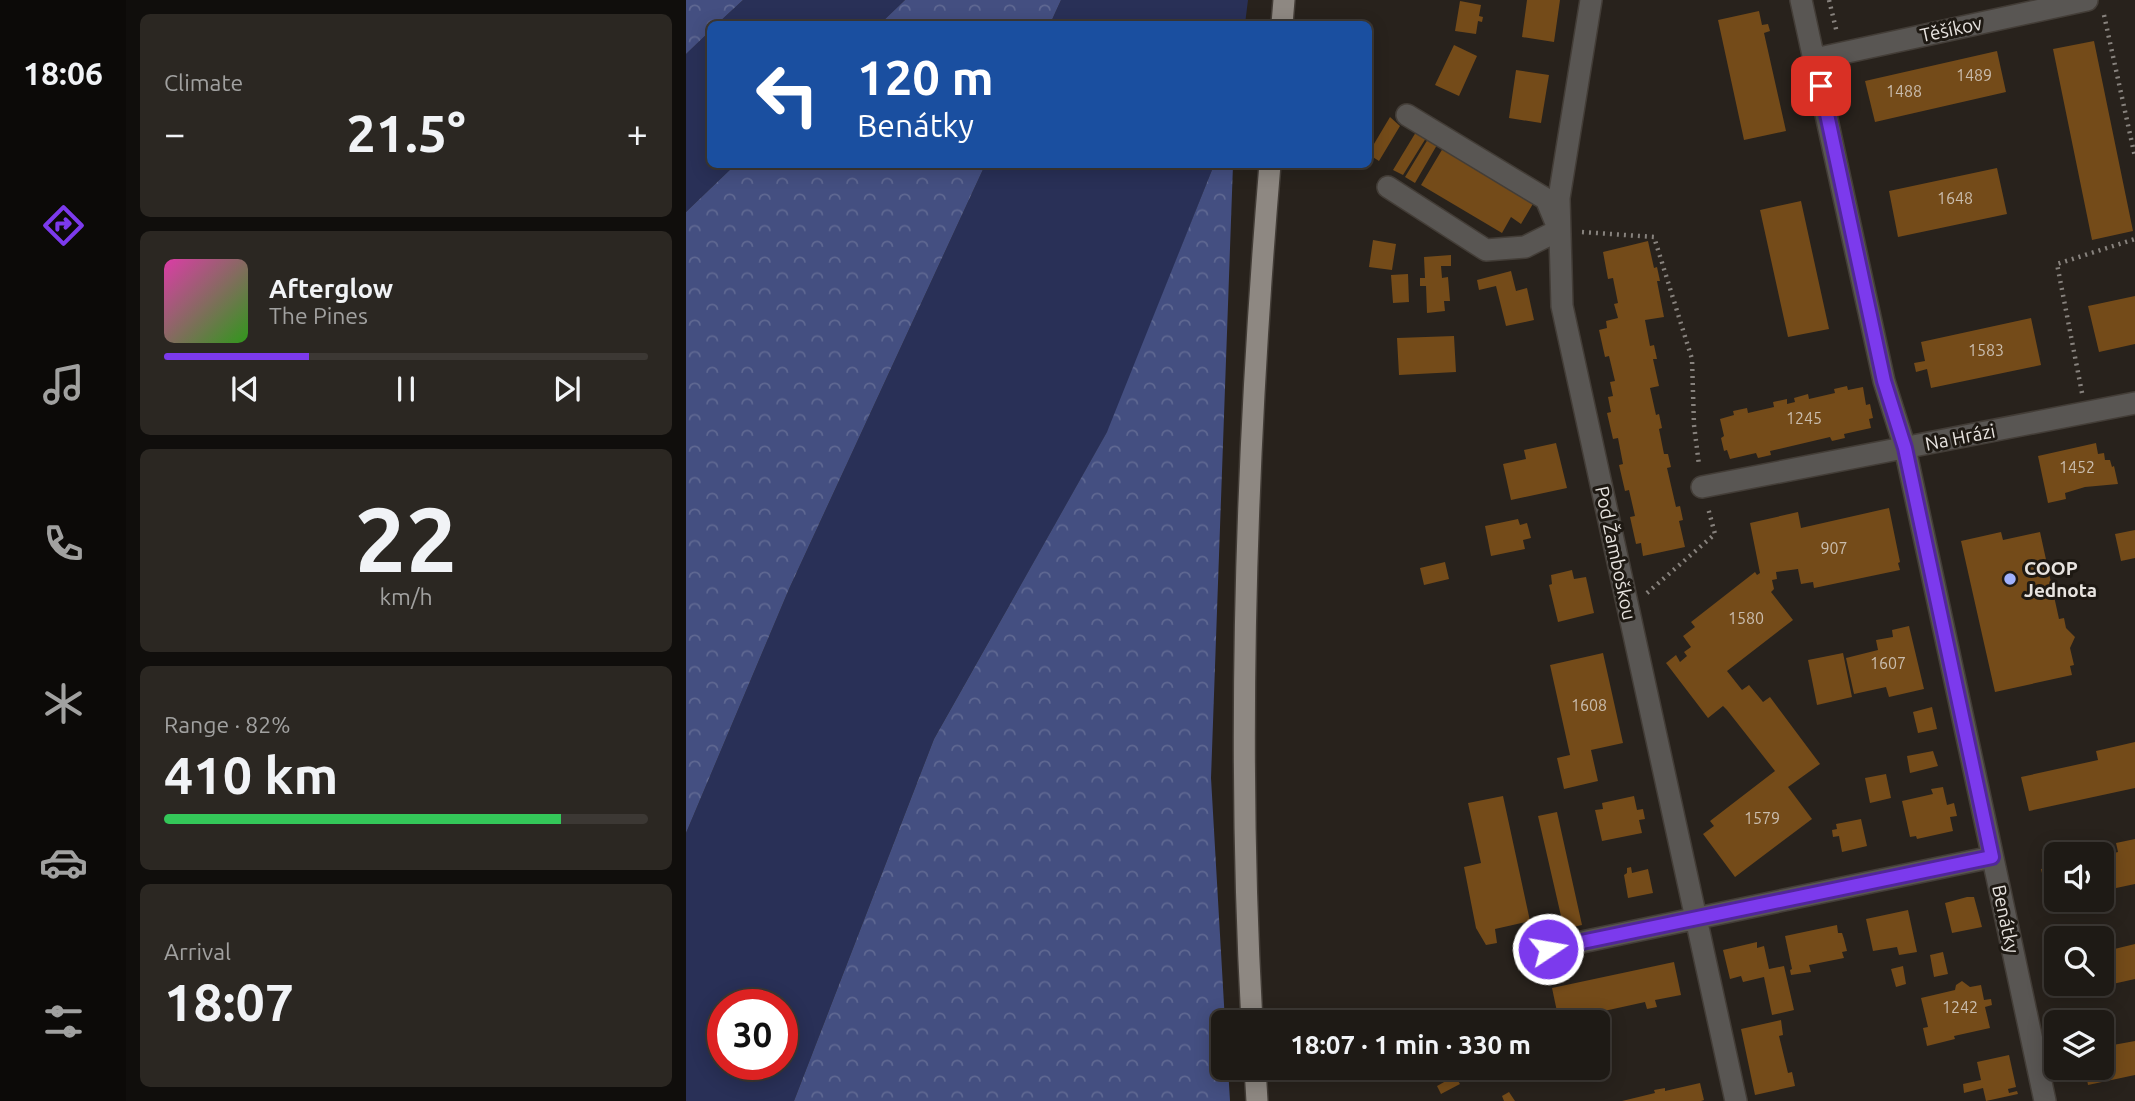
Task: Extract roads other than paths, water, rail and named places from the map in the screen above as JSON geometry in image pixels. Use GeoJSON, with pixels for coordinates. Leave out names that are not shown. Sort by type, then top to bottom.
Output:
{"type":"FeatureCollection","features":[{"type":"Feature","properties":{"kind":"main road"},"geometry":{"type":"LineString","coordinates":[[1282,21],[1284,0]]}},
{"type":"Feature","properties":{"kind":"main road"},"geometry":{"type":"LineString","coordinates":[[1252,1010],[1245,835],[1250,446],[1270,168]]}},
{"type":"Feature","properties":{"kind":"main road"},"geometry":{"type":"LineString","coordinates":[[1256,1080],[1257,1101]]}},
{"type":"Feature","properties":{"kind":"street","name":"Pod Žamboškou"},"geometry":{"type":"LineString","coordinates":[[1591,0],[1559,198],[1562,306],[1736,1101]]}},
{"type":"Feature","properties":{"kind":"street","name":"Benátky"},"geometry":{"type":"LineString","coordinates":[[1801,0],[1884,381],[1905,448],[2045,1101]]}},
{"type":"Feature","properties":{"kind":"street","name":"Těšíkov"},"geometry":{"type":"LineString","coordinates":[[1815,59],[2087,0]]}},
{"type":"Feature","properties":{"kind":"street"},"geometry":{"type":"LineString","coordinates":[[1388,187],[1486,250],[1525,247],[1559,230],[1546,199],[1407,115]]}},
{"type":"Feature","properties":{"kind":"street","name":"Na Hrázi"},"geometry":{"type":"LineString","coordinates":[[1702,487],[2135,403]]}},
{"type":"Feature","properties":{"kind":"street"},"geometry":{"type":"LineString","coordinates":[[1548,949],[1992,857]]}},
{"type":"Feature","properties":{"kind":"place","name":"COOP Jednota"},"geometry":{"type":"Point","coordinates":[2010,579]}}]}
